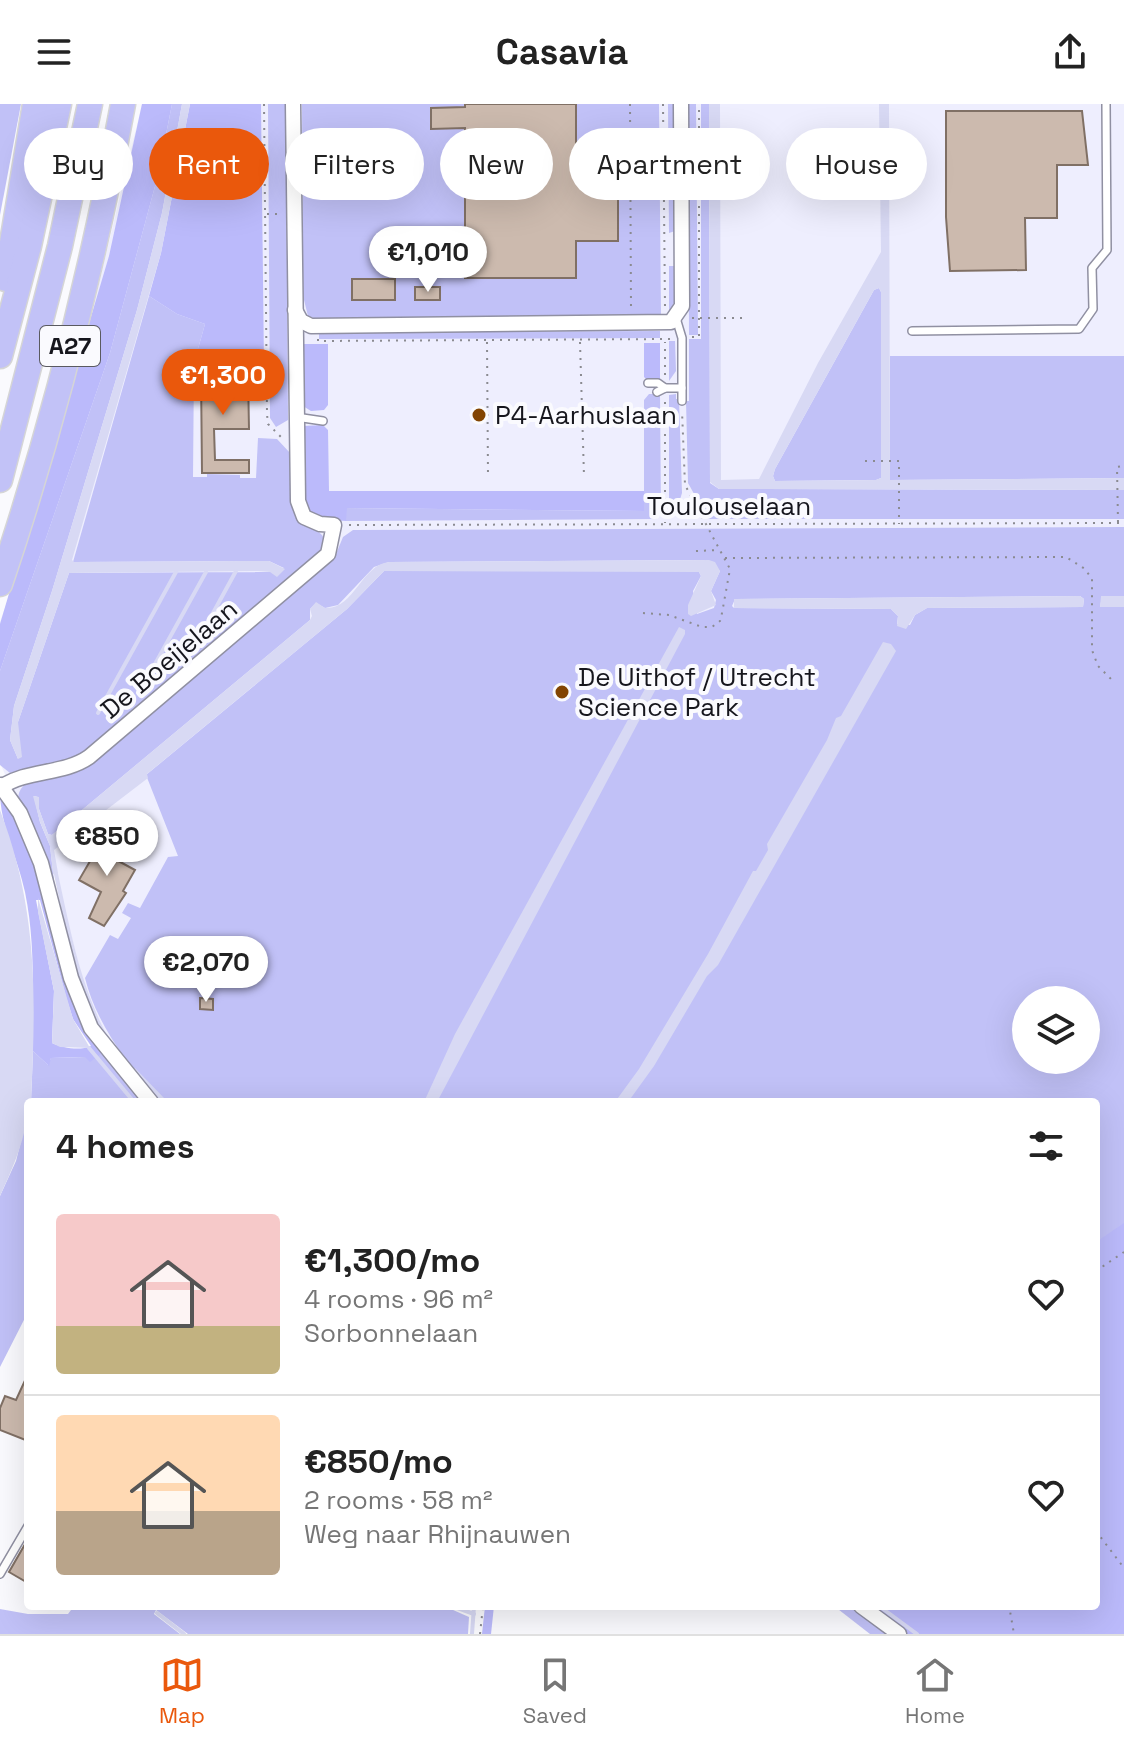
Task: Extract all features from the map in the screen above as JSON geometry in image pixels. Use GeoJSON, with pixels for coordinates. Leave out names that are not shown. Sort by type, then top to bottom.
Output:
{"type":"FeatureCollection","features":[{"type":"Feature","properties":{"kind":"highway"},"geometry":{"type":"LineString","coordinates":[[0,314],[35,104]]}},
{"type":"Feature","properties":{"kind":"highway","name":"A27"},"geometry":{"type":"LineString","coordinates":[[0,356],[29,246],[59,104]]}},
{"type":"Feature","properties":{"kind":"highway","name":"A27"},"geometry":{"type":"LineString","coordinates":[[0,480],[60,246],[90,104]]}},
{"type":"Feature","properties":{"kind":"highway","name":"A27"},"geometry":{"type":"LineString","coordinates":[[0,584],[54,414],[94,252],[123,104]]}},
{"type":"Feature","properties":{"kind":"street"},"geometry":{"type":"LineString","coordinates":[[293,104],[294,306],[300,510],[311,521],[334,525]]}},
{"type":"Feature","properties":{"kind":"street"},"geometry":{"type":"LineString","coordinates":[[294,306],[301,321],[318,326],[665,324],[679,312],[681,104]]}},
{"type":"Feature","properties":{"kind":"street","name":"De Boeijelaan"},"geometry":{"type":"LineString","coordinates":[[0,786],[24,775],[79,764],[89,757],[328,554],[334,525]]}},
{"type":"Feature","properties":{"kind":"street"},"geometry":{"type":"LineString","coordinates":[[0,786],[20,813],[41,863],[71,978],[91,1028],[148,1098]]}},
{"type":"Feature","properties":{"kind":"street"},"geometry":{"type":"LineString","coordinates":[[866,1610],[899,1634]]}},
{"type":"Feature","properties":{"kind":"lane"},"geometry":{"type":"LineString","coordinates":[[912,331],[1079,329],[1093,309],[1092,268],[1107,250],[1106,104]]}},
{"type":"Feature","properties":{"kind":"lane"},"geometry":{"type":"LineString","coordinates":[[679,312],[682,401]]}},
{"type":"Feature","properties":{"kind":"lane"},"geometry":{"type":"LineString","coordinates":[[648,383],[658,383],[661,390],[682,388]]}},
{"type":"Feature","properties":{"kind":"lane"},"geometry":{"type":"LineString","coordinates":[[299,417],[314,414]]}},
{"type":"Feature","properties":{"kind":"lane"},"geometry":{"type":"LineString","coordinates":[[299,417],[323,421]]}},
{"type":"Feature","properties":{"kind":"lane"},"geometry":{"type":"LineString","coordinates":[[0,1574],[24,1533]]}},
{"type":"Feature","properties":{"kind":"path"},"geometry":{"type":"LineString","coordinates":[[264,104],[267,414],[268,424],[297,455]]}},
{"type":"Feature","properties":{"kind":"path"},"geometry":{"type":"LineString","coordinates":[[630,104],[632,317]]}},
{"type":"Feature","properties":{"kind":"path"},"geometry":{"type":"LineString","coordinates":[[318,326],[318,341],[580,341],[699,337],[699,104]]}},
{"type":"Feature","properties":{"kind":"path"},"geometry":{"type":"LineString","coordinates":[[266,214],[294,214]]}},
{"type":"Feature","properties":{"kind":"path"},"geometry":{"type":"LineString","coordinates":[[679,312],[699,318],[743,318]]}},
{"type":"Feature","properties":{"kind":"path"},"geometry":{"type":"LineString","coordinates":[[487,341],[488,476]]}},
{"type":"Feature","properties":{"kind":"path"},"geometry":{"type":"LineString","coordinates":[[580,341],[584,476]]}},
{"type":"Feature","properties":{"kind":"path"},"geometry":{"type":"LineString","coordinates":[[643,613],[669,615],[702,627],[717,624],[730,572],[684,480],[682,401]]}},
{"type":"Feature","properties":{"kind":"path"},"geometry":{"type":"LineString","coordinates":[[865,461],[899,461],[899,524]]}},
{"type":"Feature","properties":{"kind":"path"},"geometry":{"type":"LineString","coordinates":[[1118,523],[1117,467],[1124,466]]}},
{"type":"Feature","properties":{"kind":"path","name":"Toulouselaan"},"geometry":{"type":"LineString","coordinates":[[334,525],[1124,523]]}},
{"type":"Feature","properties":{"kind":"path"},"geometry":{"type":"LineString","coordinates":[[696,551],[720,550]]}},
{"type":"Feature","properties":{"kind":"path"},"geometry":{"type":"LineString","coordinates":[[725,558],[1066,557],[1085,569],[1092,579],[1092,650],[1098,666],[1113,681]]}},
{"type":"Feature","properties":{"kind":"path"},"geometry":{"type":"LineString","coordinates":[[1100,1268],[1124,1252]]}},
{"type":"Feature","properties":{"kind":"path"},"geometry":{"type":"LineString","coordinates":[[1100,1536],[1124,1568]]}},
{"type":"Feature","properties":{"kind":"path"},"geometry":{"type":"LineString","coordinates":[[480,1634],[483,1610]]}},
{"type":"Feature","properties":{"kind":"path"},"geometry":{"type":"LineString","coordinates":[[1009,1610],[1014,1634]]}},
{"type":"Feature","properties":{"kind":"shaded area"},"geometry":{"type":"Polygon","coordinates":[[[0,104],[21,104],[0,215],[0,104]]]}},
{"type":"Feature","properties":{"kind":"shaded area","name":"De Uithof / Utrecht Science Park"},"geometry":{"type":"Polygon","coordinates":[[[142,104],[1124,104],[1124,1225],[1100,1240],[1100,1098],[163,1098],[110,1042],[89,1004],[38,808],[19,806],[0,763],[0,622],[26,546],[87,334],[119,200],[133,200],[133,142],[142,104]]]}},
{"type":"Feature","properties":{"kind":"shaded area"},"geometry":{"type":"Polygon","coordinates":[[[142,104],[172,104],[167,128],[149,128],[151,200],[110,353],[0,671],[0,624],[109,256],[121,200],[133,200],[133,145],[142,104]]]}},
{"type":"Feature","properties":{"kind":"shaded area"},"geometry":{"type":"Polygon","coordinates":[[[172,104],[182,104],[178,128],[167,128],[172,104]]]}},
{"type":"Feature","properties":{"kind":"shaded area"},"geometry":{"type":"Polygon","coordinates":[[[182,104],[190,104],[185,128],[178,128],[182,104]]]}},
{"type":"Feature","properties":{"kind":"shaded area"},"geometry":{"type":"Polygon","coordinates":[[[190,104],[261,104],[261,128],[185,128],[190,104]]]}},
{"type":"Feature","properties":{"kind":"shaded area"},"geometry":{"type":"Polygon","coordinates":[[[268,104],[286,104],[288,420],[276,427],[270,418],[268,104]]]}},
{"type":"Feature","properties":{"kind":"shaded area"},"geometry":{"type":"Polygon","coordinates":[[[302,104],[465,104],[465,128],[440,128],[440,200],[466,200],[466,278],[576,278],[576,241],[597,200],[660,200],[661,317],[316,319],[308,316],[303,296],[302,200],[424,200],[424,128],[302,128],[302,104]]]}},
{"type":"Feature","properties":{"kind":"shaded area"},"geometry":{"type":"Polygon","coordinates":[[[576,104],[659,104],[659,128],[576,128],[576,104]]]}},
{"type":"Feature","properties":{"kind":"shaded area"},"geometry":{"type":"Polygon","coordinates":[[[668,104],[675,104],[675,128],[668,128],[668,104]]]}},
{"type":"Feature","properties":{"kind":"shaded area"},"geometry":{"type":"Polygon","coordinates":[[[688,104],[696,104],[696,128],[688,128],[688,104]]]}},
{"type":"Feature","properties":{"kind":"shaded area"},"geometry":{"type":"Polygon","coordinates":[[[701,104],[709,104],[709,128],[701,128],[701,104]]]}},
{"type":"Feature","properties":{"kind":"shaded area"},"geometry":{"type":"Polygon","coordinates":[[[709,104],[720,104],[720,128],[709,128],[709,104]]]}},
{"type":"Feature","properties":{"kind":"shaded area"},"geometry":{"type":"Polygon","coordinates":[[[879,104],[889,104],[889,128],[879,128],[879,104]]]}},
{"type":"Feature","properties":{"kind":"shaded area"},"geometry":{"type":"Polygon","coordinates":[[[151,200],[164,200],[137,310],[14,706],[10,740],[18,759],[18,722],[69,573],[270,572],[284,568],[269,561],[73,562],[149,296],[177,314],[205,324],[194,363],[193,477],[207,477],[207,474],[256,478],[258,438],[277,439],[291,454],[295,517],[325,540],[318,555],[80,758],[10,773],[0,765],[0,671],[110,353],[151,200]]]}},
{"type":"Feature","properties":{"kind":"shaded area"},"geometry":{"type":"Polygon","coordinates":[[[164,200],[171,200],[161,253],[72,560],[269,561],[285,569],[277,577],[270,572],[258,571],[69,573],[18,722],[22,757],[18,759],[10,740],[14,706],[137,310],[164,200]]]}},
{"type":"Feature","properties":{"kind":"shaded area"},"geometry":{"type":"Polygon","coordinates":[[[171,200],[262,200],[264,365],[259,369],[253,363],[194,363],[205,324],[177,314],[149,296],[171,200]]]}},
{"type":"Feature","properties":{"kind":"shaded area"},"geometry":{"type":"Polygon","coordinates":[[[669,200],[675,200],[675,231],[669,233],[669,200]]]}},
{"type":"Feature","properties":{"kind":"shaded area"},"geometry":{"type":"Polygon","coordinates":[[[688,200],[697,200],[698,335],[689,335],[688,200]]]}},
{"type":"Feature","properties":{"kind":"shaded area"},"geometry":{"type":"Polygon","coordinates":[[[701,200],[709,200],[710,483],[719,489],[1124,490],[1124,519],[708,519],[688,483],[686,401],[689,401],[689,339],[701,339],[701,200]]]}},
{"type":"Feature","properties":{"kind":"shaded area"},"geometry":{"type":"Polygon","coordinates":[[[709,200],[720,200],[721,480],[759,479],[818,363],[881,252],[880,200],[889,200],[890,480],[1124,478],[1124,490],[719,489],[710,482],[709,200]],[[879,288],[874,290],[773,476],[775,481],[881,478],[879,288]]]}},
{"type":"Feature","properties":{"kind":"shaded area"},"geometry":{"type":"Polygon","coordinates":[[[669,266],[675,266],[675,301],[669,313],[669,266]]]}},
{"type":"Feature","properties":{"kind":"shaded area"},"geometry":{"type":"Polygon","coordinates":[[[879,288],[881,478],[775,481],[775,469],[874,290],[879,288]]]}},
{"type":"Feature","properties":{"kind":"shaded area"},"geometry":{"type":"Polygon","coordinates":[[[660,331],[660,338],[319,339],[319,332],[660,331]]]}},
{"type":"Feature","properties":{"kind":"shaded area"},"geometry":{"type":"Polygon","coordinates":[[[669,341],[675,341],[676,371],[669,381],[669,341]]]}},
{"type":"Feature","properties":{"kind":"shaded area"},"geometry":{"type":"Polygon","coordinates":[[[644,343],[660,343],[660,381],[648,381],[644,377],[644,343]]]}},
{"type":"Feature","properties":{"kind":"shaded area"},"geometry":{"type":"Polygon","coordinates":[[[303,344],[328,344],[328,405],[324,410],[311,411],[303,406],[303,344]]]}},
{"type":"Feature","properties":{"kind":"shaded area"},"geometry":{"type":"Polygon","coordinates":[[[890,356],[1124,356],[1124,478],[890,480],[890,356]]]}},
{"type":"Feature","properties":{"kind":"shaded area"},"geometry":{"type":"Polygon","coordinates":[[[649,394],[660,394],[661,512],[656,519],[346,521],[346,508],[644,511],[644,400],[649,394]]]}},
{"type":"Feature","properties":{"kind":"shaded area"},"geometry":{"type":"Polygon","coordinates":[[[676,394],[676,399],[679,399],[682,493],[678,506],[669,511],[669,395],[676,394]]]}},
{"type":"Feature","properties":{"kind":"shaded area"},"geometry":{"type":"Polygon","coordinates":[[[323,425],[328,430],[329,491],[644,491],[644,511],[347,508],[346,521],[318,519],[305,509],[303,426],[323,425]]]}},
{"type":"Feature","properties":{"kind":"shaded area"},"geometry":{"type":"Polygon","coordinates":[[[1124,527],[1124,596],[1102,596],[1100,607],[1124,607],[1124,1634],[1100,1610],[1100,1098],[153,1098],[105,1028],[85,978],[110,935],[118,939],[131,918],[122,913],[128,903],[140,908],[168,857],[178,856],[146,775],[347,609],[384,571],[693,571],[701,576],[693,591],[697,614],[714,608],[716,600],[711,591],[720,571],[704,560],[389,562],[374,567],[338,605],[325,608],[316,603],[310,609],[310,620],[52,835],[48,834],[38,797],[34,796],[50,846],[54,880],[50,878],[18,802],[23,787],[36,779],[68,773],[297,589],[336,554],[343,537],[353,530],[1124,527]],[[1080,596],[735,599],[732,606],[891,609],[898,616],[897,624],[910,625],[915,615],[927,608],[1083,607],[1084,599],[1080,596]]]}},
{"type":"Feature","properties":{"kind":"shaded area"},"geometry":{"type":"Polygon","coordinates":[[[389,562],[715,562],[720,571],[711,591],[716,605],[691,616],[688,605],[701,576],[699,572],[384,571],[347,609],[147,774],[148,778],[54,850],[58,873],[53,874],[50,846],[33,796],[39,797],[39,809],[48,834],[52,835],[310,620],[310,609],[316,602],[325,608],[335,607],[379,565],[389,562]]]}},
{"type":"Feature","properties":{"kind":"shaded area"},"geometry":{"type":"Polygon","coordinates":[[[1080,596],[1084,599],[1083,607],[927,608],[915,615],[906,629],[897,626],[898,616],[891,609],[734,608],[734,599],[1080,596]]]}},
{"type":"Feature","properties":{"kind":"shaded area"},"geometry":{"type":"Polygon","coordinates":[[[1101,596],[1124,596],[1124,607],[1100,607],[1101,596]]]}},
{"type":"Feature","properties":{"kind":"shaded area"},"geometry":{"type":"Polygon","coordinates":[[[679,627],[685,630],[439,1098],[426,1098],[455,1034],[679,627]]]}},
{"type":"Feature","properties":{"kind":"shaded area"},"geometry":{"type":"Polygon","coordinates":[[[883,642],[891,644],[896,651],[718,965],[707,976],[654,1066],[631,1098],[618,1098],[639,1069],[708,954],[753,871],[756,871],[768,850],[767,844],[827,740],[836,718],[841,716],[883,642]]]}},
{"type":"Feature","properties":{"kind":"shaded area"},"geometry":{"type":"Polygon","coordinates":[[[0,791],[26,835],[102,1053],[90,1062],[85,1057],[51,1058],[49,1066],[33,1051],[32,952],[28,912],[0,791]],[[36,900],[54,991],[52,1043],[87,1048],[91,1046],[73,1019],[66,997],[40,900],[36,900]]]}},
{"type":"Feature","properties":{"kind":"shaded area"},"geometry":{"type":"Polygon","coordinates":[[[0,810],[22,883],[28,918],[34,1025],[31,1098],[24,1098],[24,1131],[0,1196],[0,810]]]}},
{"type":"Feature","properties":{"kind":"shaded area"},"geometry":{"type":"Polygon","coordinates":[[[38,898],[73,1019],[90,1048],[60,1047],[52,1043],[54,991],[38,898]]]}},
{"type":"Feature","properties":{"kind":"shaded area"},"geometry":{"type":"Polygon","coordinates":[[[33,1051],[48,1065],[51,1058],[102,1053],[142,1098],[31,1098],[33,1051]]]}},
{"type":"Feature","properties":{"kind":"shaded area"},"geometry":{"type":"Polygon","coordinates":[[[24,1129],[24,1320],[0,1367],[0,1196],[16,1161],[24,1129]]]}},
{"type":"Feature","properties":{"kind":"shaded area"},"geometry":{"type":"Polygon","coordinates":[[[1124,1223],[1124,1634],[903,1634],[872,1610],[1100,1610],[1100,1239],[1124,1223]]]}},
{"type":"Feature","properties":{"kind":"shaded area"},"geometry":{"type":"Polygon","coordinates":[[[0,1609],[28,1614],[68,1614],[71,1610],[156,1610],[154,1614],[180,1634],[0,1634],[0,1609]]]}},
{"type":"Feature","properties":{"kind":"shaded area"},"geometry":{"type":"Polygon","coordinates":[[[156,1610],[453,1610],[469,1617],[468,1634],[188,1634],[156,1610]]]}},
{"type":"Feature","properties":{"kind":"shaded area"},"geometry":{"type":"Polygon","coordinates":[[[485,1610],[494,1610],[491,1634],[482,1634],[485,1610]]]}},
{"type":"Feature","properties":{"kind":"shaded area"},"geometry":{"type":"Polygon","coordinates":[[[839,1610],[862,1610],[892,1634],[870,1634],[839,1610]]]}},
{"type":"Feature","properties":{"kind":"building"},"geometry":{"type":"Polygon","coordinates":[[[465,104],[576,104],[576,128],[569,128],[569,200],[618,200],[618,241],[576,241],[576,278],[465,278],[465,200],[553,200],[553,128],[431,129],[431,108],[465,107],[465,104]]]}},
{"type":"Feature","properties":{"kind":"building"},"geometry":{"type":"Polygon","coordinates":[[[946,111],[1082,111],[1088,165],[1057,165],[1057,218],[1025,218],[1026,270],[950,271],[946,217],[946,111]]]}},
{"type":"Feature","properties":{"kind":"building"},"geometry":{"type":"Polygon","coordinates":[[[352,279],[395,279],[395,300],[352,300],[352,279]]]}},
{"type":"Feature","properties":{"kind":"building"},"geometry":{"type":"Polygon","coordinates":[[[415,287],[440,287],[440,300],[415,300],[415,287]]]}},
{"type":"Feature","properties":{"kind":"building"},"geometry":{"type":"Polygon","coordinates":[[[201,374],[248,374],[249,429],[214,429],[215,460],[249,460],[249,473],[202,473],[201,374]]]}},
{"type":"Feature","properties":{"kind":"building"},"geometry":{"type":"Polygon","coordinates":[[[103,830],[121,840],[111,857],[135,870],[123,891],[126,893],[104,926],[89,918],[101,892],[79,880],[100,844],[97,842],[103,830]]]}},
{"type":"Feature","properties":{"kind":"building"},"geometry":{"type":"Polygon","coordinates":[[[200,998],[213,999],[213,1010],[200,1009],[200,998]]]}},
{"type":"Feature","properties":{"kind":"building"},"geometry":{"type":"Polygon","coordinates":[[[24,1383],[24,1439],[0,1430],[0,1408],[5,1396],[16,1400],[24,1383]]]}},
{"type":"Feature","properties":{"kind":"building"},"geometry":{"type":"Polygon","coordinates":[[[24,1546],[24,1581],[9,1572],[24,1546]]]}},
{"type":"Feature","properties":{"kind":"waterway"},"geometry":{"type":"LineString","coordinates":[[201,635],[236,571]]}},
{"type":"Feature","properties":{"kind":"waterway"},"geometry":{"type":"LineString","coordinates":[[98,713],[176,572]]}},
{"type":"Feature","properties":{"kind":"waterway"},"geometry":{"type":"LineString","coordinates":[[144,684],[206,572]]}},
{"type":"Feature","properties":{"kind":"waterway"},"geometry":{"type":"LineString","coordinates":[[56,874],[81,977],[105,1036]]}},
{"type":"Feature","properties":{"kind":"waterway"},"geometry":{"type":"LineString","coordinates":[[89,1048],[131,1098]]}},
{"type":"Feature","properties":{"kind":"waterway"},"geometry":{"type":"LineString","coordinates":[[134,1070],[161,1098]]}},
{"type":"Feature","properties":{"kind":"waterway"},"geometry":{"type":"LineString","coordinates":[[463,1610],[474,1614]]}},
{"type":"Feature","properties":{"kind":"waterway"},"geometry":{"type":"LineString","coordinates":[[472,1634],[474,1610]]}},
{"type":"Feature","properties":{"kind":"waterway"},"geometry":{"type":"LineString","coordinates":[[884,1610],[917,1634]]}},
{"type":"Feature","properties":{"kind":"waterway"},"geometry":{"type":"LineString","coordinates":[[157,1613],[184,1634]]}},
{"type":"Feature","properties":{"kind":"place","name":"P4-Aarhuslaan"},"geometry":{"type":"Point","coordinates":[479,415]}},
{"type":"Feature","properties":{"kind":"place","name":"De Uithof / Utrecht Science Park"},"geometry":{"type":"Point","coordinates":[562,692]}}]}
